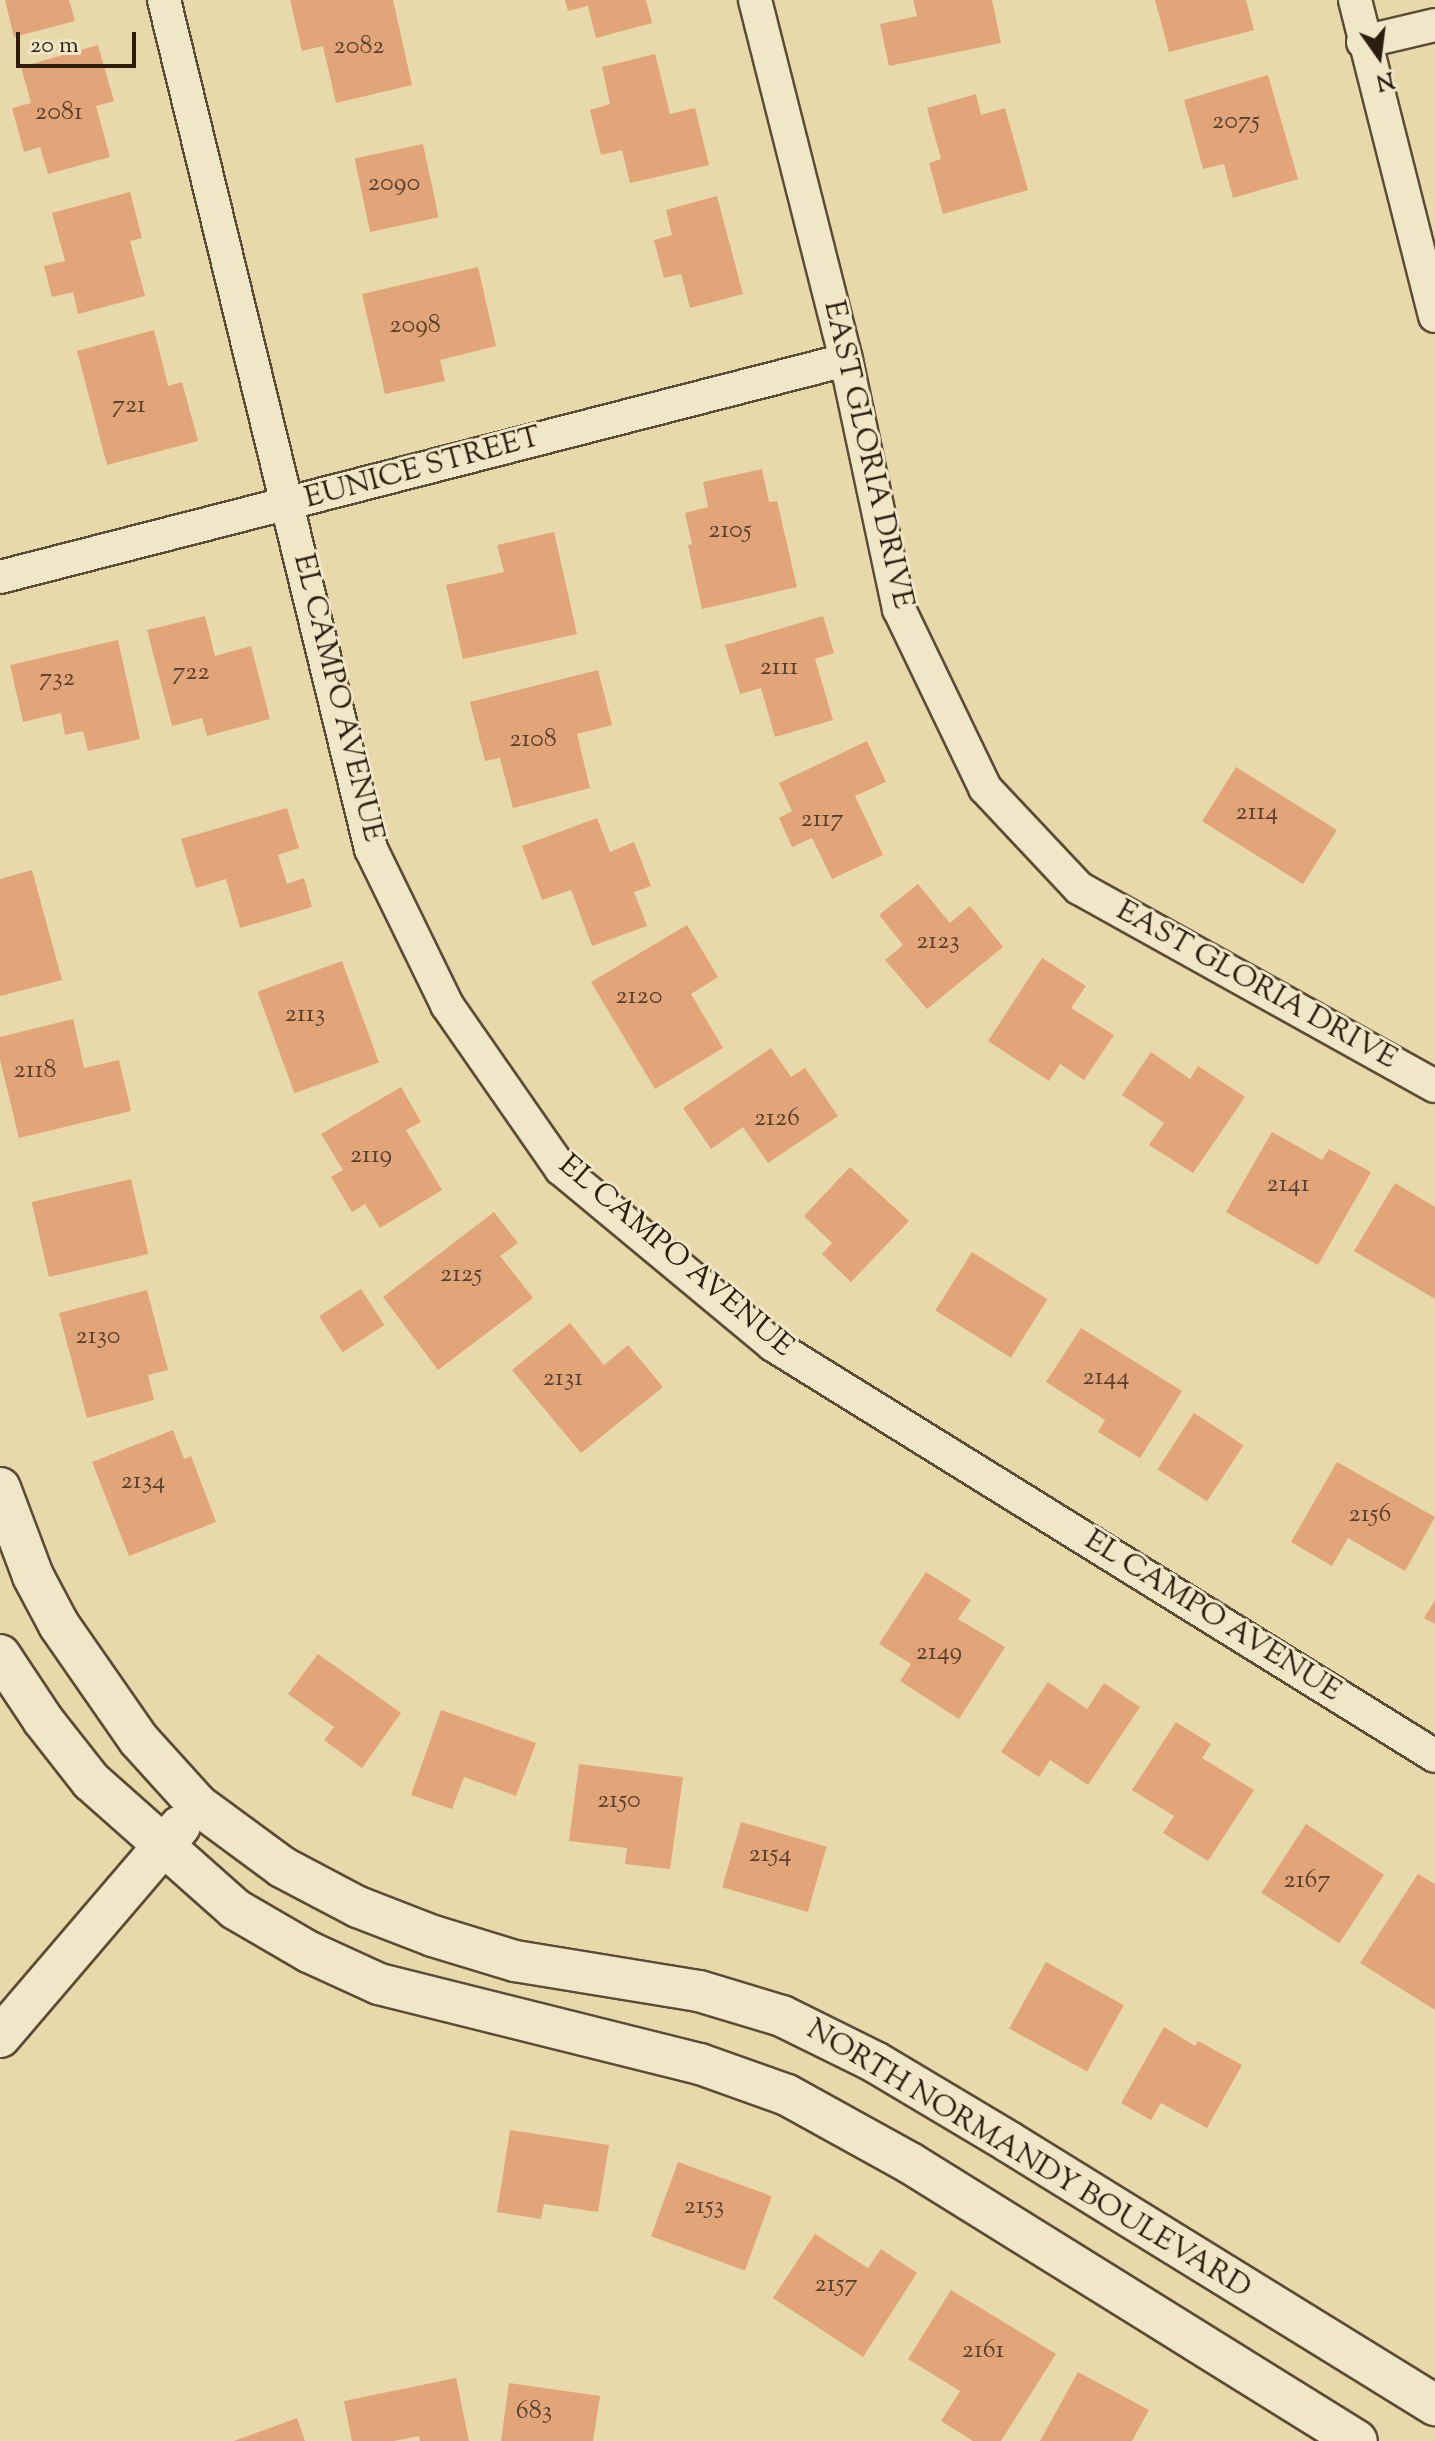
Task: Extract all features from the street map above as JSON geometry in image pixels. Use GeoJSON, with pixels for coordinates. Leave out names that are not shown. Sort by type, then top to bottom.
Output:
{"type":"FeatureCollection","features":[{"type":"Feature","properties":{"kind":"street","name":"EL CAMPO AVENUE"},"geometry":{"type":"LineString","coordinates":[[164,0],[290,504],[371,849],[447,1005],[561,1169],[773,1345],[1435,1756]]}},
{"type":"Feature","properties":{"kind":"street","name":"EAST GLORIA DRIVE"},"geometry":{"type":"LineString","coordinates":[[755,0],[846,360],[899,609],[985,788],[1079,888],[1435,1086]]}},
{"type":"Feature","properties":{"kind":"street"},"geometry":{"type":"LineString","coordinates":[[1355,0],[1363,42],[1435,316]]}},
{"type":"Feature","properties":{"kind":"street"},"geometry":{"type":"LineString","coordinates":[[1363,42],[1435,25]]}},
{"type":"Feature","properties":{"kind":"street","name":"EUNICE STREET"},"geometry":{"type":"LineString","coordinates":[[0,577],[846,360]]}},
{"type":"Feature","properties":{"kind":"street","name":"NORTH NORMANDY BOULEVARD"},"geometry":{"type":"LineString","coordinates":[[0,1488],[33,1576],[59,1625],[139,1740],[198,1805],[282,1867],[358,1907],[433,1936],[515,1961],[699,1991],[796,2022],[875,2062],[982,2126],[1435,2405]]}},
{"type":"Feature","properties":{"kind":"street"},"geometry":{"type":"LineString","coordinates":[[0,1655],[43,1720],[91,1781],[235,1909],[309,1952],[379,1984],[700,2064],[787,2095],[910,2163],[1357,2441]]}},
{"type":"Feature","properties":{"kind":"street"},"geometry":{"type":"LineString","coordinates":[[0,2037],[198,1805]]}},
{"type":"Feature","properties":{"kind":"building"},"geometry":{"type":"Polygon","coordinates":[[[5,0],[69,0],[75,21],[14,37],[5,0]]]}},
{"type":"Feature","properties":{"kind":"building"},"geometry":{"type":"Polygon","coordinates":[[[290,0],[393,0],[412,85],[336,103],[323,46],[302,51],[290,0]]]}},
{"type":"Feature","properties":{"kind":"building"},"geometry":{"type":"Polygon","coordinates":[[[565,0],[646,0],[652,23],[596,38],[588,6],[568,11],[565,0]]]}},
{"type":"Feature","properties":{"kind":"building"},"geometry":{"type":"Polygon","coordinates":[[[913,0],[992,0],[1001,43],[889,66],[880,24],[917,16],[913,0]]]}},
{"type":"Feature","properties":{"kind":"building"},"geometry":{"type":"Polygon","coordinates":[[[1155,0],[1246,0],[1254,30],[1169,52],[1155,0]]]}},
{"type":"Feature","properties":{"kind":"building"},"geometry":{"type":"Polygon","coordinates":[[[98,45],[114,101],[96,106],[110,157],[48,174],[40,147],[24,152],[12,108],[31,103],[21,67],[98,45]]]}},
{"type":"Feature","properties":{"kind":"building"},"geometry":{"type":"Polygon","coordinates":[[[655,54],[670,114],[695,108],[709,165],[630,183],[622,150],[601,155],[590,110],[610,104],[602,67],[655,54]]]}},
{"type":"Feature","properties":{"kind":"building"},"geometry":{"type":"Polygon","coordinates":[[[1268,75],[1298,179],[1233,198],[1224,164],[1203,169],[1184,100],[1268,75]]]}},
{"type":"Feature","properties":{"kind":"building"},"geometry":{"type":"Polygon","coordinates":[[[976,94],[981,115],[1005,108],[1028,190],[943,214],[929,163],[941,159],[927,108],[976,94]]]}},
{"type":"Feature","properties":{"kind":"building"},"geometry":{"type":"Polygon","coordinates":[[[423,144],[439,217],[370,232],[355,159],[423,144]]]}},
{"type":"Feature","properties":{"kind":"building"},"geometry":{"type":"Polygon","coordinates":[[[130,192],[142,238],[130,241],[145,296],[78,314],[73,292],[52,297],[44,266],[65,261],[52,213],[130,192]]]}},
{"type":"Feature","properties":{"kind":"building"},"geometry":{"type":"Polygon","coordinates":[[[717,196],[743,294],[690,308],[681,274],[664,278],[654,240],[672,235],[666,210],[717,196]]]}},
{"type":"Feature","properties":{"kind":"building"},"geometry":{"type":"Polygon","coordinates":[[[478,267],[496,346],[440,360],[445,381],[385,394],[362,294],[478,267]]]}},
{"type":"Feature","properties":{"kind":"building"},"geometry":{"type":"Polygon","coordinates":[[[154,330],[168,386],[182,382],[198,441],[107,465],[77,351],[154,330]]]}},
{"type":"Feature","properties":{"kind":"building"},"geometry":{"type":"Polygon","coordinates":[[[762,469],[769,502],[777,501],[797,587],[702,609],[688,545],[692,544],[685,513],[708,507],[703,482],[762,469]]]}},
{"type":"Feature","properties":{"kind":"building"},"geometry":{"type":"Polygon","coordinates":[[[554,532],[577,634],[463,659],[446,585],[504,572],[497,545],[554,532]]]}},
{"type":"Feature","properties":{"kind":"building"},"geometry":{"type":"Polygon","coordinates":[[[205,616],[215,656],[251,646],[270,719],[207,736],[202,718],[172,726],[147,630],[205,616]]]}},
{"type":"Feature","properties":{"kind":"building"},"geometry":{"type":"Polygon","coordinates":[[[823,616],[834,653],[815,659],[833,720],[775,737],[761,688],[740,694],[725,645],[823,616]]]}},
{"type":"Feature","properties":{"kind":"building"},"geometry":{"type":"Polygon","coordinates":[[[118,640],[140,739],[88,751],[83,731],[65,735],[61,713],[23,722],[10,665],[118,640]]]}},
{"type":"Feature","properties":{"kind":"building"},"geometry":{"type":"Polygon","coordinates":[[[598,670],[612,725],[577,734],[590,788],[513,808],[500,758],[485,761],[470,702],[598,670]]]}},
{"type":"Feature","properties":{"kind":"building"},"geometry":{"type":"Polygon","coordinates":[[[867,741],[886,782],[855,796],[883,855],[832,879],[812,838],[792,847],[779,818],[792,811],[779,783],[867,741]]]}},
{"type":"Feature","properties":{"kind":"building"},"geometry":{"type":"Polygon","coordinates":[[[1236,767],[1337,830],[1303,884],[1202,821],[1236,767]]]}},
{"type":"Feature","properties":{"kind":"building"},"geometry":{"type":"Polygon","coordinates":[[[287,808],[299,848],[278,855],[287,884],[304,878],[312,907],[240,928],[226,879],[196,888],[181,839],[287,808]]]}},
{"type":"Feature","properties":{"kind":"building"},"geometry":{"type":"Polygon","coordinates":[[[597,818],[610,852],[634,842],[651,886],[634,892],[647,926],[592,946],[571,890],[542,900],[522,846],[597,818]]]}},
{"type":"Feature","properties":{"kind":"building"},"geometry":{"type":"Polygon","coordinates":[[[32,870],[62,980],[0,996],[0,879],[32,870]]]}},
{"type":"Feature","properties":{"kind":"building"},"geometry":{"type":"Polygon","coordinates":[[[918,884],[950,923],[970,906],[1003,947],[927,1009],[885,960],[903,945],[879,915],[918,884]]]}},
{"type":"Feature","properties":{"kind":"building"},"geometry":{"type":"Polygon","coordinates":[[[687,925],[718,977],[691,994],[723,1048],[655,1089],[591,982],[687,925]]]}},
{"type":"Feature","properties":{"kind":"building"},"geometry":{"type":"Polygon","coordinates":[[[1042,958],[1086,986],[1071,1008],[1114,1035],[1084,1080],[1060,1064],[1049,1081],[988,1041],[1042,958]]]}},
{"type":"Feature","properties":{"kind":"building"},"geometry":{"type":"Polygon","coordinates":[[[342,961],[379,1062],[294,1093],[257,992],[342,961]]]}},
{"type":"Feature","properties":{"kind":"building"},"geometry":{"type":"Polygon","coordinates":[[[73,1019],[84,1068],[119,1060],[131,1111],[19,1138],[0,1060],[0,1037],[73,1019]]]}},
{"type":"Feature","properties":{"kind":"building"},"geometry":{"type":"Polygon","coordinates":[[[771,1048],[791,1077],[805,1068],[838,1116],[768,1163],[743,1127],[711,1149],[683,1108],[771,1048]]]}},
{"type":"Feature","properties":{"kind":"building"},"geometry":{"type":"Polygon","coordinates":[[[1151,1052],[1190,1079],[1198,1066],[1245,1097],[1193,1173],[1149,1145],[1164,1123],[1122,1095],[1151,1052]]]}},
{"type":"Feature","properties":{"kind":"building"},"geometry":{"type":"Polygon","coordinates":[[[401,1087],[421,1122],[406,1130],[442,1190],[380,1228],[365,1204],[352,1212],[331,1177],[343,1170],[321,1134],[401,1087]]]}},
{"type":"Feature","properties":{"kind":"building"},"geometry":{"type":"Polygon","coordinates":[[[1272,1132],[1322,1160],[1329,1149],[1371,1172],[1318,1265],[1226,1212],[1272,1132]]]}},
{"type":"Feature","properties":{"kind":"building"},"geometry":{"type":"Polygon","coordinates":[[[850,1167],[909,1221],[851,1282],[822,1254],[832,1243],[804,1216],[850,1167]]]}},
{"type":"Feature","properties":{"kind":"building"},"geometry":{"type":"Polygon","coordinates":[[[131,1179],[148,1254],[49,1277],[32,1202],[131,1179]]]}},
{"type":"Feature","properties":{"kind":"building"},"geometry":{"type":"Polygon","coordinates":[[[1395,1183],[1435,1207],[1435,1299],[1354,1251],[1395,1183]]]}},
{"type":"Feature","properties":{"kind":"building"},"geometry":{"type":"Polygon","coordinates":[[[494,1212],[518,1243],[500,1256],[533,1298],[438,1370],[383,1297],[494,1212]]]}},
{"type":"Feature","properties":{"kind":"building"},"geometry":{"type":"Polygon","coordinates":[[[972,1252],[1047,1299],[1011,1358],[935,1311],[972,1252]]]}},
{"type":"Feature","properties":{"kind":"building"},"geometry":{"type":"Polygon","coordinates":[[[361,1289],[384,1325],[342,1352],[319,1316],[361,1289]]]}},
{"type":"Feature","properties":{"kind":"building"},"geometry":{"type":"Polygon","coordinates":[[[147,1290],[168,1370],[148,1375],[154,1400],[87,1418],[59,1313],[147,1290]]]}},
{"type":"Feature","properties":{"kind":"building"},"geometry":{"type":"Polygon","coordinates":[[[570,1323],[604,1365],[628,1345],[663,1387],[581,1453],[512,1370],[570,1323]]]}},
{"type":"Feature","properties":{"kind":"building"},"geometry":{"type":"Polygon","coordinates":[[[1081,1328],[1182,1391],[1140,1458],[1098,1432],[1105,1420],[1046,1382],[1081,1328]]]}},
{"type":"Feature","properties":{"kind":"building"},"geometry":{"type":"Polygon","coordinates":[[[1194,1413],[1243,1445],[1207,1501],[1158,1469],[1194,1413]]]}},
{"type":"Feature","properties":{"kind":"building"},"geometry":{"type":"Polygon","coordinates":[[[173,1430],[184,1459],[191,1456],[216,1522],[129,1556],[92,1462],[173,1430]]]}},
{"type":"Feature","properties":{"kind":"building"},"geometry":{"type":"Polygon","coordinates":[[[1337,1462],[1435,1517],[1405,1571],[1348,1538],[1332,1566],[1291,1542],[1337,1462]]]}},
{"type":"Feature","properties":{"kind":"building"},"geometry":{"type":"Polygon","coordinates":[[[926,1572],[971,1600],[958,1619],[1005,1647],[959,1719],[900,1681],[911,1664],[879,1644],[926,1572]]]}},
{"type":"Feature","properties":{"kind":"building"},"geometry":{"type":"Polygon","coordinates":[[[1435,1600],[1435,1624],[1424,1618],[1435,1600]]]}},
{"type":"Feature","properties":{"kind":"building"},"geometry":{"type":"Polygon","coordinates":[[[318,1654],[401,1713],[362,1768],[324,1740],[334,1727],[288,1694],[318,1654]]]}},
{"type":"Feature","properties":{"kind":"building"},"geometry":{"type":"Polygon","coordinates":[[[1048,1682],[1087,1709],[1104,1683],[1140,1707],[1088,1785],[1050,1760],[1039,1777],[1001,1752],[1048,1682]]]}},
{"type":"Feature","properties":{"kind":"building"},"geometry":{"type":"Polygon","coordinates":[[[441,1710],[536,1743],[516,1796],[464,1777],[452,1809],[411,1795],[441,1710]]]}},
{"type":"Feature","properties":{"kind":"building"},"geometry":{"type":"Polygon","coordinates":[[[1176,1722],[1211,1744],[1202,1758],[1254,1790],[1208,1861],[1163,1833],[1174,1816],[1132,1790],[1176,1722]]]}},
{"type":"Feature","properties":{"kind":"building"},"geometry":{"type":"Polygon","coordinates":[[[579,1764],[683,1777],[670,1869],[625,1864],[627,1848],[569,1841],[579,1764]]]}},
{"type":"Feature","properties":{"kind":"building"},"geometry":{"type":"Polygon","coordinates":[[[741,1822],[827,1847],[808,1912],[722,1887],[741,1822]]]}},
{"type":"Feature","properties":{"kind":"building"},"geometry":{"type":"Polygon","coordinates":[[[1306,1824],[1384,1875],[1339,1943],[1261,1893],[1306,1824]]]}},
{"type":"Feature","properties":{"kind":"building"},"geometry":{"type":"Polygon","coordinates":[[[1418,1874],[1435,1884],[1435,2010],[1360,1963],[1418,1874]]]}},
{"type":"Feature","properties":{"kind":"building"},"geometry":{"type":"Polygon","coordinates":[[[1046,1962],[1124,2005],[1087,2072],[1009,2028],[1046,1962]]]}},
{"type":"Feature","properties":{"kind":"building"},"geometry":{"type":"Polygon","coordinates":[[[1164,2027],[1195,2046],[1198,2041],[1242,2065],[1207,2128],[1161,2103],[1151,2120],[1121,2103],[1164,2027]]]}},
{"type":"Feature","properties":{"kind":"building"},"geometry":{"type":"Polygon","coordinates":[[[510,2130],[609,2145],[598,2212],[544,2204],[541,2219],[497,2212],[510,2130]]]}},
{"type":"Feature","properties":{"kind":"building"},"geometry":{"type":"Polygon","coordinates":[[[678,2162],[772,2196],[745,2270],[651,2236],[678,2162]]]}},
{"type":"Feature","properties":{"kind":"building"},"geometry":{"type":"Polygon","coordinates":[[[815,2234],[868,2268],[881,2249],[917,2273],[863,2357],[773,2298],[815,2234]]]}},
{"type":"Feature","properties":{"kind":"building"},"geometry":{"type":"Polygon","coordinates":[[[951,2290],[1056,2354],[1001,2441],[973,2441],[941,2421],[960,2391],[908,2359],[951,2290]]]}},
{"type":"Feature","properties":{"kind":"building"},"geometry":{"type":"Polygon","coordinates":[[[1078,2372],[1149,2410],[1132,2441],[1040,2441],[1078,2372]]]}},
{"type":"Feature","properties":{"kind":"building"},"geometry":{"type":"Polygon","coordinates":[[[456,2378],[469,2441],[420,2441],[419,2436],[394,2441],[352,2441],[344,2401],[456,2378]]]}},
{"type":"Feature","properties":{"kind":"building"},"geometry":{"type":"Polygon","coordinates":[[[509,2383],[600,2396],[593,2441],[501,2441],[509,2383]]]}},
{"type":"Feature","properties":{"kind":"building"},"geometry":{"type":"Polygon","coordinates":[[[297,2418],[305,2441],[234,2441],[297,2418]]]}}]}
